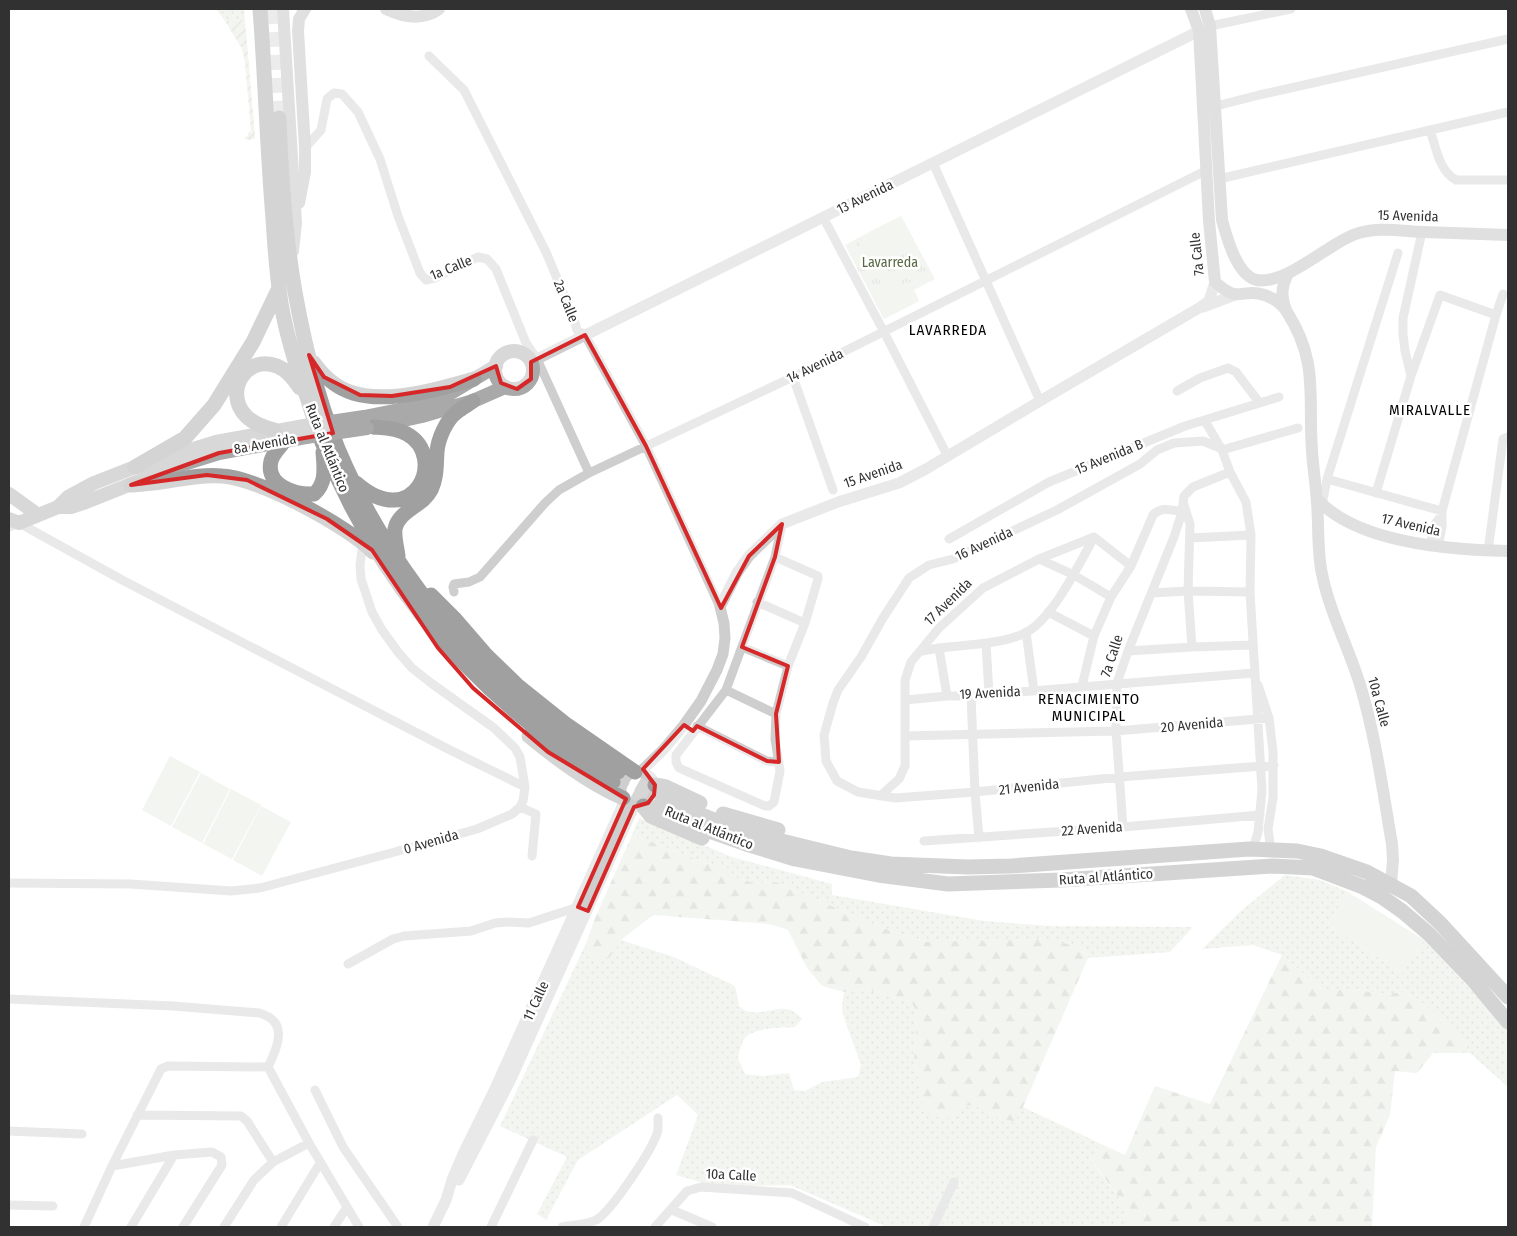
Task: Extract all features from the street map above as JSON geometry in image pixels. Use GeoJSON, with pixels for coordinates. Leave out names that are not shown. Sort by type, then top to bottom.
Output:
{"type":"FeatureCollection","features":[{"type":"Feature","properties":{"kind":"highway","name":"Ruta al Atlántico"},"geometry":{"type":"LineString","coordinates":[[259,11],[279,288],[288,338],[323,446],[356,516],[399,569],[443,623],[466,650],[530,710],[616,777],[559,747],[510,709],[468,669],[407,598],[399,569],[363,502],[337,445],[308,355],[287,243],[279,118]]}},
{"type":"Feature","properties":{"kind":"highway"},"geometry":{"type":"LineString","coordinates":[[135,467],[185,438],[214,405],[253,342],[279,288]]}},
{"type":"Feature","properties":{"kind":"highway"},"geometry":{"type":"LineString","coordinates":[[308,355],[324,377],[340,388],[360,395],[379,397],[415,393],[450,387],[474,379]]}},
{"type":"Feature","properties":{"kind":"highway"},"geometry":{"type":"LineString","coordinates":[[306,396],[294,379],[278,367],[269,364],[258,366],[244,374],[236,390],[240,407],[246,416],[254,423],[279,435],[271,461],[271,470],[273,477],[288,490],[303,494],[314,494],[322,485],[324,477],[323,446]]}},
{"type":"Feature","properties":{"kind":"highway"},"geometry":{"type":"LineString","coordinates":[[399,569],[395,532],[397,523],[430,493],[436,479],[437,450],[444,430],[455,413],[473,401]]}},
{"type":"Feature","properties":{"kind":"highway"},"geometry":{"type":"LineString","coordinates":[[353,481],[367,493],[379,499],[397,500],[415,492],[423,480],[425,462],[422,450],[415,440],[408,434],[396,429],[368,424]]}},
{"type":"Feature","properties":{"kind":"highway"},"geometry":{"type":"LineString","coordinates":[[131,485],[159,483],[207,475],[236,478],[258,485],[320,515],[399,569],[437,600],[486,655],[517,685],[566,725],[638,772]]}},
{"type":"Feature","properties":{"kind":"highway"},"geometry":{"type":"LineString","coordinates":[[407,598],[422,626],[438,648],[479,693],[504,716],[548,752],[594,782],[644,797]]}},
{"type":"Feature","properties":{"kind":"highway","name":"Ruta al Atlántico"},"geometry":{"type":"LineString","coordinates":[[1508,997],[1440,923],[1411,896],[1366,872],[1321,856],[1297,851],[1253,849],[1002,866],[958,867],[891,864],[879,856],[809,839],[723,814],[666,787],[644,797],[651,816],[701,838],[787,867],[858,880],[878,874],[948,884],[980,885],[1273,866],[1313,868],[1363,887],[1402,911],[1429,934],[1473,980],[1508,1022]]}},
{"type":"Feature","properties":{"kind":"main road","name":"Ruta al Atlántico"},"geometry":{"type":"LineString","coordinates":[[283,9],[296,223],[291,271]]}},
{"type":"Feature","properties":{"kind":"main road"},"geometry":{"type":"LineString","coordinates":[[296,223],[305,172],[298,32],[299,19],[305,9]]}},
{"type":"Feature","properties":{"kind":"main road"},"geometry":{"type":"LineString","coordinates":[[386,9],[399,15],[417,17],[425,16],[439,9]]}},
{"type":"Feature","properties":{"kind":"main road","name":"7a Calle"},"geometry":{"type":"LineString","coordinates":[[1191,9],[1205,29],[1216,106],[1218,179],[1222,220],[1232,250],[1241,267]]}},
{"type":"Feature","properties":{"kind":"main road","name":"7a Calle"},"geometry":{"type":"LineString","coordinates":[[1205,9],[1210,240],[1219,285],[1235,295],[1255,293],[1269,296],[1286,310],[1304,345],[1309,362],[1311,380],[1312,449],[1320,502]]}},
{"type":"Feature","properties":{"kind":"main road","name":"15 Avenida"},"geometry":{"type":"LineString","coordinates":[[1288,274],[1301,264],[1353,235],[1370,230],[1390,229],[1508,235]]}},
{"type":"Feature","properties":{"kind":"main road"},"geometry":{"type":"LineString","coordinates":[[1219,285],[1232,287],[1237,283],[1241,267]]}},
{"type":"Feature","properties":{"kind":"main road"},"geometry":{"type":"LineString","coordinates":[[1241,267],[1244,273],[1257,280],[1265,280],[1288,274]]}},
{"type":"Feature","properties":{"kind":"main road"},"geometry":{"type":"LineString","coordinates":[[1286,310],[1282,298],[1282,286],[1288,274]]}},
{"type":"Feature","properties":{"kind":"main road"},"geometry":{"type":"LineString","coordinates":[[512,352],[523,354],[534,361],[533,374],[527,384],[517,389],[505,387],[497,378],[496,366],[502,356],[512,352]]}},
{"type":"Feature","properties":{"kind":"main road","name":"8a Avenida"},"geometry":{"type":"LineString","coordinates":[[368,424],[444,398],[496,366]]}},
{"type":"Feature","properties":{"kind":"main road","name":"8a Avenida"},"geometry":{"type":"LineString","coordinates":[[58,507],[68,497],[85,488],[135,467],[216,442],[422,416],[473,401],[505,387]]}},
{"type":"Feature","properties":{"kind":"main road","name":"8a Avenida"},"geometry":{"type":"LineString","coordinates":[[12,523],[58,507],[71,507],[174,467],[279,435]]}},
{"type":"Feature","properties":{"kind":"main road"},"geometry":{"type":"LineString","coordinates":[[9,494],[38,515]]}},
{"type":"Feature","properties":{"kind":"main road","name":"17 Avenida"},"geometry":{"type":"LineString","coordinates":[[1320,502],[1339,516],[1366,529],[1397,540],[1434,546],[1508,552]]}},
{"type":"Feature","properties":{"kind":"main road","name":"10a Calle"},"geometry":{"type":"LineString","coordinates":[[1320,502],[1319,532],[1322,575],[1335,618],[1361,689],[1374,742],[1392,844],[1391,884]]}},
{"type":"Feature","properties":{"kind":"main road"},"geometry":{"type":"LineString","coordinates":[[1319,532],[1339,516]]}},
{"type":"Feature","properties":{"kind":"street","name":"13 Avenida"},"geometry":{"type":"LineString","coordinates":[[534,361],[1205,29],[1292,9]]}},
{"type":"Feature","properties":{"kind":"street"},"geometry":{"type":"LineString","coordinates":[[1216,106],[1259,94],[1508,39]]}},
{"type":"Feature","properties":{"kind":"street","name":"2a Calle"},"geometry":{"type":"LineString","coordinates":[[429,56],[464,90],[546,252],[577,330],[585,335],[646,446],[720,607]]}},
{"type":"Feature","properties":{"kind":"street","name":"1a Calle"},"geometry":{"type":"LineString","coordinates":[[305,148],[321,130],[328,99],[334,93],[342,94],[358,112],[380,159],[398,216],[420,273],[426,280],[435,278],[478,257],[487,259],[496,269],[534,361],[589,473]]}},
{"type":"Feature","properties":{"kind":"street"},"geometry":{"type":"LineString","coordinates":[[1218,179],[1508,112]]}},
{"type":"Feature","properties":{"kind":"street"},"geometry":{"type":"LineString","coordinates":[[1430,130],[1445,172],[1449,176],[1456,180],[1508,180]]}},
{"type":"Feature","properties":{"kind":"street"},"geometry":{"type":"LineString","coordinates":[[932,163],[1040,401]]}},
{"type":"Feature","properties":{"kind":"street","name":"14 Avenida"},"geometry":{"type":"LineString","coordinates":[[454,592],[454,584],[469,582],[480,577],[559,490],[589,473],[793,378],[1207,170]]}},
{"type":"Feature","properties":{"kind":"street"},"geometry":{"type":"LineString","coordinates":[[823,217],[948,457]]}},
{"type":"Feature","properties":{"kind":"street"},"geometry":{"type":"LineString","coordinates":[[1411,376],[1405,351],[1403,318],[1422,232]]}},
{"type":"Feature","properties":{"kind":"street"},"geometry":{"type":"LineString","coordinates":[[1320,502],[1398,253]]}},
{"type":"Feature","properties":{"kind":"street","name":"15 Avenida"},"geometry":{"type":"LineString","coordinates":[[720,607],[748,556],[782,524],[838,502],[899,483],[948,457],[1199,308],[1209,301],[1219,285]]}},
{"type":"Feature","properties":{"kind":"street"},"geometry":{"type":"LineString","coordinates":[[1434,546],[1434,524],[1442,514],[1503,294]]}},
{"type":"Feature","properties":{"kind":"street","name":"15 Avenida"},"geometry":{"type":"LineString","coordinates":[[1199,308],[1235,295]]}},
{"type":"Feature","properties":{"kind":"street"},"geometry":{"type":"LineString","coordinates":[[1376,493],[1411,376],[1440,296],[1496,315]]}},
{"type":"Feature","properties":{"kind":"street"},"geometry":{"type":"LineString","coordinates":[[1177,391],[1200,378],[1228,368],[1236,372],[1259,402]]}},
{"type":"Feature","properties":{"kind":"street"},"geometry":{"type":"LineString","coordinates":[[793,378],[833,490]]}},
{"type":"Feature","properties":{"kind":"street","name":"15 Avenida B"},"geometry":{"type":"LineString","coordinates":[[949,539],[1049,482],[1185,426],[1279,396]]}},
{"type":"Feature","properties":{"kind":"street"},"geometry":{"type":"LineString","coordinates":[[1204,421],[1221,449],[1230,472],[1246,502],[1251,535],[1250,592],[1261,766],[1260,815],[1253,849]]}},
{"type":"Feature","properties":{"kind":"street"},"geometry":{"type":"LineString","coordinates":[[1221,449],[1298,428]]}},
{"type":"Feature","properties":{"kind":"street"},"geometry":{"type":"LineString","coordinates":[[1488,551],[1503,439],[1508,437]]}},
{"type":"Feature","properties":{"kind":"street","name":"16 Avenida"},"geometry":{"type":"LineString","coordinates":[[824,735],[838,690],[861,657],[909,578],[929,565],[953,560],[1057,510],[1140,464],[1157,450],[1174,443],[1203,441],[1221,449]]}},
{"type":"Feature","properties":{"kind":"street"},"geometry":{"type":"LineString","coordinates":[[1192,647],[1188,591],[1189,517],[1183,508],[1184,496],[1188,491],[1230,472]]}},
{"type":"Feature","properties":{"kind":"street"},"geometry":{"type":"LineString","coordinates":[[1326,482],[1376,493],[1442,514]]}},
{"type":"Feature","properties":{"kind":"street"},"geometry":{"type":"LineString","coordinates":[[1082,686],[1094,636],[1111,597],[1131,566],[1153,515],[1157,510],[1183,508]]}},
{"type":"Feature","properties":{"kind":"street","name":"7a Calle"},"geometry":{"type":"LineString","coordinates":[[1123,827],[1116,731],[1117,683],[1183,508]]}},
{"type":"Feature","properties":{"kind":"street"},"geometry":{"type":"LineString","coordinates":[[12,523],[448,749],[526,787]]}},
{"type":"Feature","properties":{"kind":"street"},"geometry":{"type":"LineString","coordinates":[[644,797],[621,787],[622,782],[625,777],[638,772],[691,727],[726,690],[775,557],[782,524]]}},
{"type":"Feature","properties":{"kind":"street"},"geometry":{"type":"LineString","coordinates":[[1190,538],[1251,535]]}},
{"type":"Feature","properties":{"kind":"street"},"geometry":{"type":"LineString","coordinates":[[922,651],[986,643],[1026,632],[1048,612],[1074,575],[1094,537],[1131,566]]}},
{"type":"Feature","properties":{"kind":"street","name":"17 Avenida"},"geometry":{"type":"LineString","coordinates":[[906,700],[905,680],[911,662],[939,628],[982,588],[1039,559],[1094,537]]}},
{"type":"Feature","properties":{"kind":"street"},"geometry":{"type":"LineString","coordinates":[[363,543],[360,565],[361,579],[372,612],[398,652],[412,668],[437,688],[494,728],[515,748],[520,757],[526,787],[520,807],[536,814],[532,856]]}},
{"type":"Feature","properties":{"kind":"street"},"geometry":{"type":"LineString","coordinates":[[720,607],[725,638],[723,654],[691,727],[676,755],[676,762],[679,768],[762,805],[769,806],[774,802],[780,771],[776,739],[776,714],[788,666],[818,577],[775,557]]}},
{"type":"Feature","properties":{"kind":"street"},"geometry":{"type":"LineString","coordinates":[[1039,559],[1074,575],[1111,597]]}},
{"type":"Feature","properties":{"kind":"street"},"geometry":{"type":"LineString","coordinates":[[1152,593],[1188,591],[1250,592]]}},
{"type":"Feature","properties":{"kind":"street"},"geometry":{"type":"LineString","coordinates":[[757,602],[804,623]]}},
{"type":"Feature","properties":{"kind":"street"},"geometry":{"type":"LineString","coordinates":[[1048,612],[1094,636]]}},
{"type":"Feature","properties":{"kind":"street"},"geometry":{"type":"LineString","coordinates":[[1026,632],[1034,691]]}},
{"type":"Feature","properties":{"kind":"street"},"geometry":{"type":"LineString","coordinates":[[986,643],[989,694]]}},
{"type":"Feature","properties":{"kind":"street"},"geometry":{"type":"LineString","coordinates":[[1128,651],[1253,645]]}},
{"type":"Feature","properties":{"kind":"street"},"geometry":{"type":"LineString","coordinates":[[742,647],[788,666]]}},
{"type":"Feature","properties":{"kind":"street"},"geometry":{"type":"LineString","coordinates":[[939,648],[947,696]]}},
{"type":"Feature","properties":{"kind":"street"},"geometry":{"type":"LineString","coordinates":[[1254,672],[1269,718],[1274,765],[1273,798],[1268,829],[1271,850]]}},
{"type":"Feature","properties":{"kind":"street","name":"19 Avenida"},"geometry":{"type":"LineString","coordinates":[[906,700],[1254,672]]}},
{"type":"Feature","properties":{"kind":"street"},"geometry":{"type":"LineString","coordinates":[[726,690],[776,714]]}},
{"type":"Feature","properties":{"kind":"street"},"geometry":{"type":"LineString","coordinates":[[971,696],[971,733],[979,838]]}},
{"type":"Feature","properties":{"kind":"street"},"geometry":{"type":"LineString","coordinates":[[880,796],[899,779],[905,766],[906,700]]}},
{"type":"Feature","properties":{"kind":"street","name":"20 Avenida"},"geometry":{"type":"LineString","coordinates":[[905,736],[1116,731],[1269,718]]}},
{"type":"Feature","properties":{"kind":"street"},"geometry":{"type":"LineString","coordinates":[[691,727],[768,761],[778,762]]}},
{"type":"Feature","properties":{"kind":"street","name":"21 Avenida"},"geometry":{"type":"LineString","coordinates":[[824,735],[826,761],[837,781],[858,792],[895,798],[1274,765]]}},
{"type":"Feature","properties":{"kind":"street"},"geometry":{"type":"LineString","coordinates":[[644,797],[663,750]]}},
{"type":"Feature","properties":{"kind":"street"},"geometry":{"type":"LineString","coordinates":[[638,772],[645,773],[644,797]]}},
{"type":"Feature","properties":{"kind":"street","name":"11 Calle"},"geometry":{"type":"LineString","coordinates":[[433,1227],[446,1200],[463,1154],[583,909],[644,797]]}},
{"type":"Feature","properties":{"kind":"street","name":"0 Avenida"},"geometry":{"type":"LineString","coordinates":[[9,883],[131,884],[231,891],[260,888],[391,854],[476,829],[512,814],[520,807]]}},
{"type":"Feature","properties":{"kind":"street","name":"22 Avenida"},"geometry":{"type":"LineString","coordinates":[[924,840],[979,838],[1260,815]]}},
{"type":"Feature","properties":{"kind":"street"},"geometry":{"type":"LineString","coordinates":[[348,964],[393,939],[404,936],[470,931],[496,923],[529,923],[583,909]]}},
{"type":"Feature","properties":{"kind":"street"},"geometry":{"type":"LineString","coordinates":[[9,999],[173,1006],[259,1013],[270,1016],[276,1025],[279,1037],[277,1049],[268,1067]]}},
{"type":"Feature","properties":{"kind":"street"},"geometry":{"type":"LineString","coordinates":[[84,1227],[137,1114],[161,1069],[168,1066],[268,1067]]}},
{"type":"Feature","properties":{"kind":"street"},"geometry":{"type":"LineString","coordinates":[[268,1067],[320,1163],[359,1227]]}},
{"type":"Feature","properties":{"kind":"street"},"geometry":{"type":"LineString","coordinates":[[315,1090],[343,1147],[398,1227]]}},
{"type":"Feature","properties":{"kind":"street"},"geometry":{"type":"LineString","coordinates":[[137,1114],[240,1116],[247,1121],[273,1162]]}},
{"type":"Feature","properties":{"kind":"street"},"geometry":{"type":"LineString","coordinates":[[562,1227],[596,1220],[602,1215],[630,1181],[647,1152],[658,1131],[658,1118]]}},
{"type":"Feature","properties":{"kind":"street"},"geometry":{"type":"LineString","coordinates":[[9,1131],[82,1134]]}},
{"type":"Feature","properties":{"kind":"street"},"geometry":{"type":"LineString","coordinates":[[491,1227],[533,1140]]}},
{"type":"Feature","properties":{"kind":"street"},"geometry":{"type":"LineString","coordinates":[[224,1227],[254,1180],[273,1162],[309,1143]]}},
{"type":"Feature","properties":{"kind":"street"},"geometry":{"type":"LineString","coordinates":[[112,1166],[174,1155],[212,1152],[221,1157],[222,1165],[183,1227]]}},
{"type":"Feature","properties":{"kind":"street"},"geometry":{"type":"LineString","coordinates":[[131,1227],[174,1155]]}},
{"type":"Feature","properties":{"kind":"street"},"geometry":{"type":"LineString","coordinates":[[281,1227],[320,1163]]}},
{"type":"Feature","properties":{"kind":"street"},"geometry":{"type":"LineString","coordinates":[[933,1227],[954,1182]]}},
{"type":"Feature","properties":{"kind":"street","name":"10a Calle"},"geometry":{"type":"LineString","coordinates":[[655,1227],[687,1191],[701,1187],[792,1194],[865,1227]]}},
{"type":"Feature","properties":{"kind":"street"},"geometry":{"type":"LineString","coordinates":[[9,1205],[53,1206]]}},
{"type":"Feature","properties":{"kind":"street"},"geometry":{"type":"LineString","coordinates":[[334,1227],[347,1207]]}},
{"type":"Feature","properties":{"kind":"street"},"geometry":{"type":"LineString","coordinates":[[672,1210],[712,1227]]}},
{"type":"Feature","properties":{"kind":"highlighted area"},"geometry":{"type":"Polygon","coordinates":[[[585,335],[646,446],[721,608],[749,556],[782,524],[775,557],[742,647],[788,666],[776,714],[779,762],[767,761],[697,726],[693,731],[684,725],[643,769],[655,785],[654,795],[648,803],[634,807],[588,911],[578,907],[626,799],[548,752],[473,688],[438,648],[372,550],[327,519],[247,480],[207,475],[131,485],[219,453],[333,433],[309,355],[324,377],[360,395],[392,396],[450,387],[496,366],[501,383],[517,389],[531,379],[531,362],[585,335]]]}},
{"type":"Feature","properties":{"kind":"green space"},"geometry":{"type":"Polygon","coordinates":[[[216,9],[244,9],[245,20],[225,21],[216,9]]]}},
{"type":"Feature","properties":{"kind":"green space"},"geometry":{"type":"Polygon","coordinates":[[[245,20],[255,136],[251,140],[245,139],[251,131],[245,62],[242,49],[225,21],[245,20]]]}},
{"type":"Feature","properties":{"kind":"green space","name":"Lavarreda"},"geometry":{"type":"Polygon","coordinates":[[[901,216],[935,279],[914,290],[919,301],[884,319],[845,245],[901,216]]]}},
{"type":"Feature","properties":{"kind":"green space"},"geometry":{"type":"Polygon","coordinates":[[[901,216],[914,240],[870,264],[856,239],[901,216]]]}},
{"type":"Feature","properties":{"kind":"green space"},"geometry":{"type":"Polygon","coordinates":[[[909,281],[919,301],[884,319],[874,299],[909,281]]]}},
{"type":"Feature","properties":{"kind":"green space"},"geometry":{"type":"Polygon","coordinates":[[[170,756],[200,772],[171,826],[142,810],[170,756]]]}},
{"type":"Feature","properties":{"kind":"green space"},"geometry":{"type":"Polygon","coordinates":[[[201,773],[230,789],[202,843],[172,827],[201,773]]]}},
{"type":"Feature","properties":{"kind":"green space"},"geometry":{"type":"Polygon","coordinates":[[[231,789],[261,805],[232,859],[203,844],[231,789]]]}},
{"type":"Feature","properties":{"kind":"green space"},"geometry":{"type":"Polygon","coordinates":[[[261,806],[291,822],[262,876],[233,860],[261,806]]]}},
{"type":"Feature","properties":{"kind":"green space"},"geometry":{"type":"Polygon","coordinates":[[[639,818],[732,857],[832,884],[832,895],[984,921],[1050,926],[1193,927],[1170,952],[1088,958],[1084,951],[964,942],[927,942],[882,928],[776,882],[754,883],[737,878],[726,867],[703,862],[632,835],[639,818]]]}},
{"type":"Feature","properties":{"kind":"green space"},"geometry":{"type":"Polygon","coordinates":[[[632,835],[703,862],[726,867],[737,878],[754,883],[776,882],[882,928],[927,942],[1039,939],[1080,946],[1088,958],[1023,1107],[1015,1121],[1001,1120],[983,1107],[964,1105],[949,1118],[929,1115],[922,1103],[914,1061],[917,1012],[911,1002],[865,989],[844,992],[822,986],[807,968],[788,930],[769,924],[653,915],[621,940],[610,957],[597,959],[588,953],[587,941],[595,918],[632,835]]]}},
{"type":"Feature","properties":{"kind":"green space"},"geometry":{"type":"Polygon","coordinates":[[[1285,875],[1320,880],[1348,892],[1328,925],[1403,973],[1424,940],[1508,1031],[1508,1087],[1470,1053],[1461,1037],[1419,1000],[1402,992],[1386,994],[1354,990],[1322,990],[1282,955],[1253,945],[1202,949],[1242,910],[1285,875]]]}},
{"type":"Feature","properties":{"kind":"green space"},"geometry":{"type":"Polygon","coordinates":[[[1348,892],[1424,940],[1403,973],[1328,925],[1348,892]]]}},
{"type":"Feature","properties":{"kind":"green space"},"geometry":{"type":"Polygon","coordinates":[[[621,940],[674,957],[735,986],[739,1006],[747,1011],[757,1012],[784,1009],[796,1013],[802,1019],[795,1027],[764,1029],[747,1036],[742,1043],[738,1058],[745,1074],[762,1076],[789,1073],[794,1090],[805,1091],[822,1082],[858,1077],[861,1065],[843,1015],[844,992],[865,989],[911,1002],[917,1012],[914,1061],[919,1081],[949,1118],[964,1105],[983,1107],[1001,1120],[1014,1121],[1023,1107],[1101,1144],[1090,1159],[1118,1196],[1131,1227],[887,1227],[790,1185],[718,1187],[676,1175],[698,1115],[677,1095],[578,1160],[546,1220],[537,1214],[567,1157],[500,1126],[587,941],[588,953],[610,957],[621,940]]]}},
{"type":"Feature","properties":{"kind":"green space"},"geometry":{"type":"Polygon","coordinates":[[[1282,955],[1322,990],[1354,990],[1386,994],[1402,992],[1419,1000],[1461,1037],[1470,1053],[1433,1053],[1417,1073],[1395,1071],[1390,1115],[1376,1147],[1372,1227],[1131,1227],[1118,1196],[1090,1158],[1101,1144],[1125,1155],[1155,1086],[1210,1104],[1282,955]]]}},
{"type":"Feature","properties":{"kind":"tunnel"},"geometry":{"type":"LineString","coordinates":[[273,9],[279,118]]}},
{"type":"Feature","properties":{"kind":"tunnel"},"geometry":{"type":"LineString","coordinates":[[618,772],[662,797]]}},
{"type":"Feature","properties":{"kind":"tunnel"},"geometry":{"type":"LineString","coordinates":[[613,782],[657,807]]}},
{"type":"Feature","properties":{"kind":"district","name":"LAVARREDA"},"geometry":{"type":"Point","coordinates":[948,330]}},
{"type":"Feature","properties":{"kind":"district","name":"MIRALVALLE"},"geometry":{"type":"Point","coordinates":[1430,410]}},
{"type":"Feature","properties":{"kind":"district","name":"RENACIMIENTO MUNICIPAL"},"geometry":{"type":"Point","coordinates":[1089,708]}}]}
